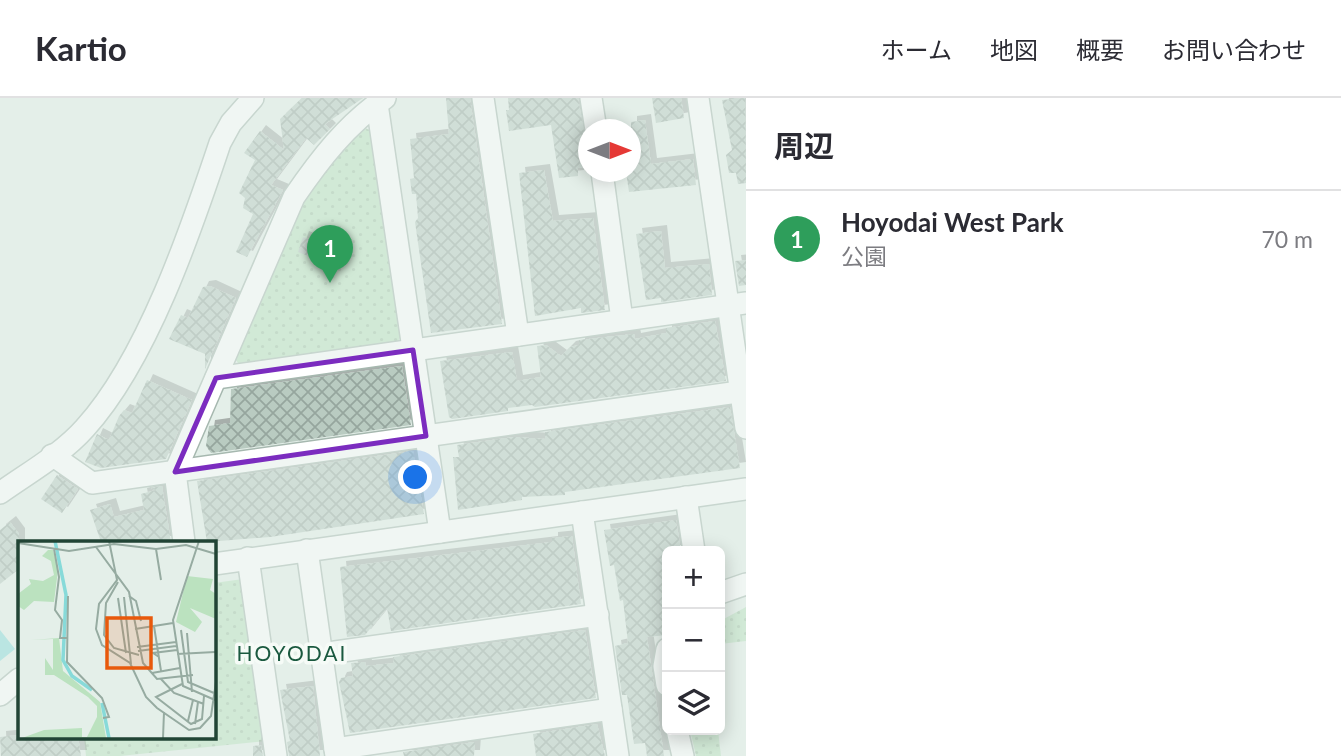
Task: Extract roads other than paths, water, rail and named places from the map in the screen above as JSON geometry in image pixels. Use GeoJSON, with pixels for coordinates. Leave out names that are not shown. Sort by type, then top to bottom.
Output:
{"type":"FeatureCollection","features":[{"type":"Feature","properties":{"kind":"street"},"geometry":{"type":"LineString","coordinates":[[0,493],[85,428],[107,399],[130,361],[183,246],[220,143],[231,122],[253,98]]}},
{"type":"Feature","properties":{"kind":"street"},"geometry":{"type":"LineString","coordinates":[[483,98],[517,335]]}},
{"type":"Feature","properties":{"kind":"street"},"geometry":{"type":"LineString","coordinates":[[591,98],[594,119]]}},
{"type":"Feature","properties":{"kind":"street"},"geometry":{"type":"LineString","coordinates":[[698,98],[737,304],[746,428]]}},
{"type":"Feature","properties":{"kind":"street"},"geometry":{"type":"LineString","coordinates":[[381,101],[440,532]]}},
{"type":"Feature","properties":{"kind":"street"},"geometry":{"type":"LineString","coordinates":[[184,541],[175,472],[294,197],[320,159],[381,101]]}},
{"type":"Feature","properties":{"kind":"street"},"geometry":{"type":"LineString","coordinates":[[603,182],[622,320]]}},
{"type":"Feature","properties":{"kind":"street"},"geometry":{"type":"LineString","coordinates":[[216,378],[737,304]]}},
{"type":"Feature","properties":{"kind":"street"},"geometry":{"type":"LineString","coordinates":[[52,455],[92,483],[743,392]]}},
{"type":"Feature","properties":{"kind":"street"},"geometry":{"type":"LineString","coordinates":[[215,564],[746,489]]}},
{"type":"Feature","properties":{"kind":"street"},"geometry":{"type":"LineString","coordinates":[[686,497],[693,546]]}},
{"type":"Feature","properties":{"kind":"street"},"geometry":{"type":"LineString","coordinates":[[582,512],[618,756]]}},
{"type":"Feature","properties":{"kind":"street"},"geometry":{"type":"LineString","coordinates":[[307,551],[336,752],[611,709]]}},
{"type":"Feature","properties":{"kind":"street"},"geometry":{"type":"LineString","coordinates":[[248,558],[276,756]]}},
{"type":"Feature","properties":{"kind":"street"},"geometry":{"type":"LineString","coordinates":[[725,591],[746,584]]}},
{"type":"Feature","properties":{"kind":"street"},"geometry":{"type":"LineString","coordinates":[[321,654],[597,615]]}},
{"type":"Feature","properties":{"kind":"street"},"geometry":{"type":"LineString","coordinates":[[0,695],[18,680]]}},
{"type":"Feature","properties":{"kind":"street"},"geometry":{"type":"LineString","coordinates":[[678,735],[683,756]]}},
{"type":"Feature","properties":{"kind":"water"},"geometry":{"type":"Polygon","coordinates":[[[0,630],[15,649],[0,661],[0,630]]]}},
{"type":"Feature","properties":{"kind":"place","name":"Hoyodai West Park"},"geometry":{"type":"Point","coordinates":[330,283]}},
{"type":"Feature","properties":{"kind":"district","name":"HOYODAI"},"geometry":{"type":"Point","coordinates":[292,652]}}]}
